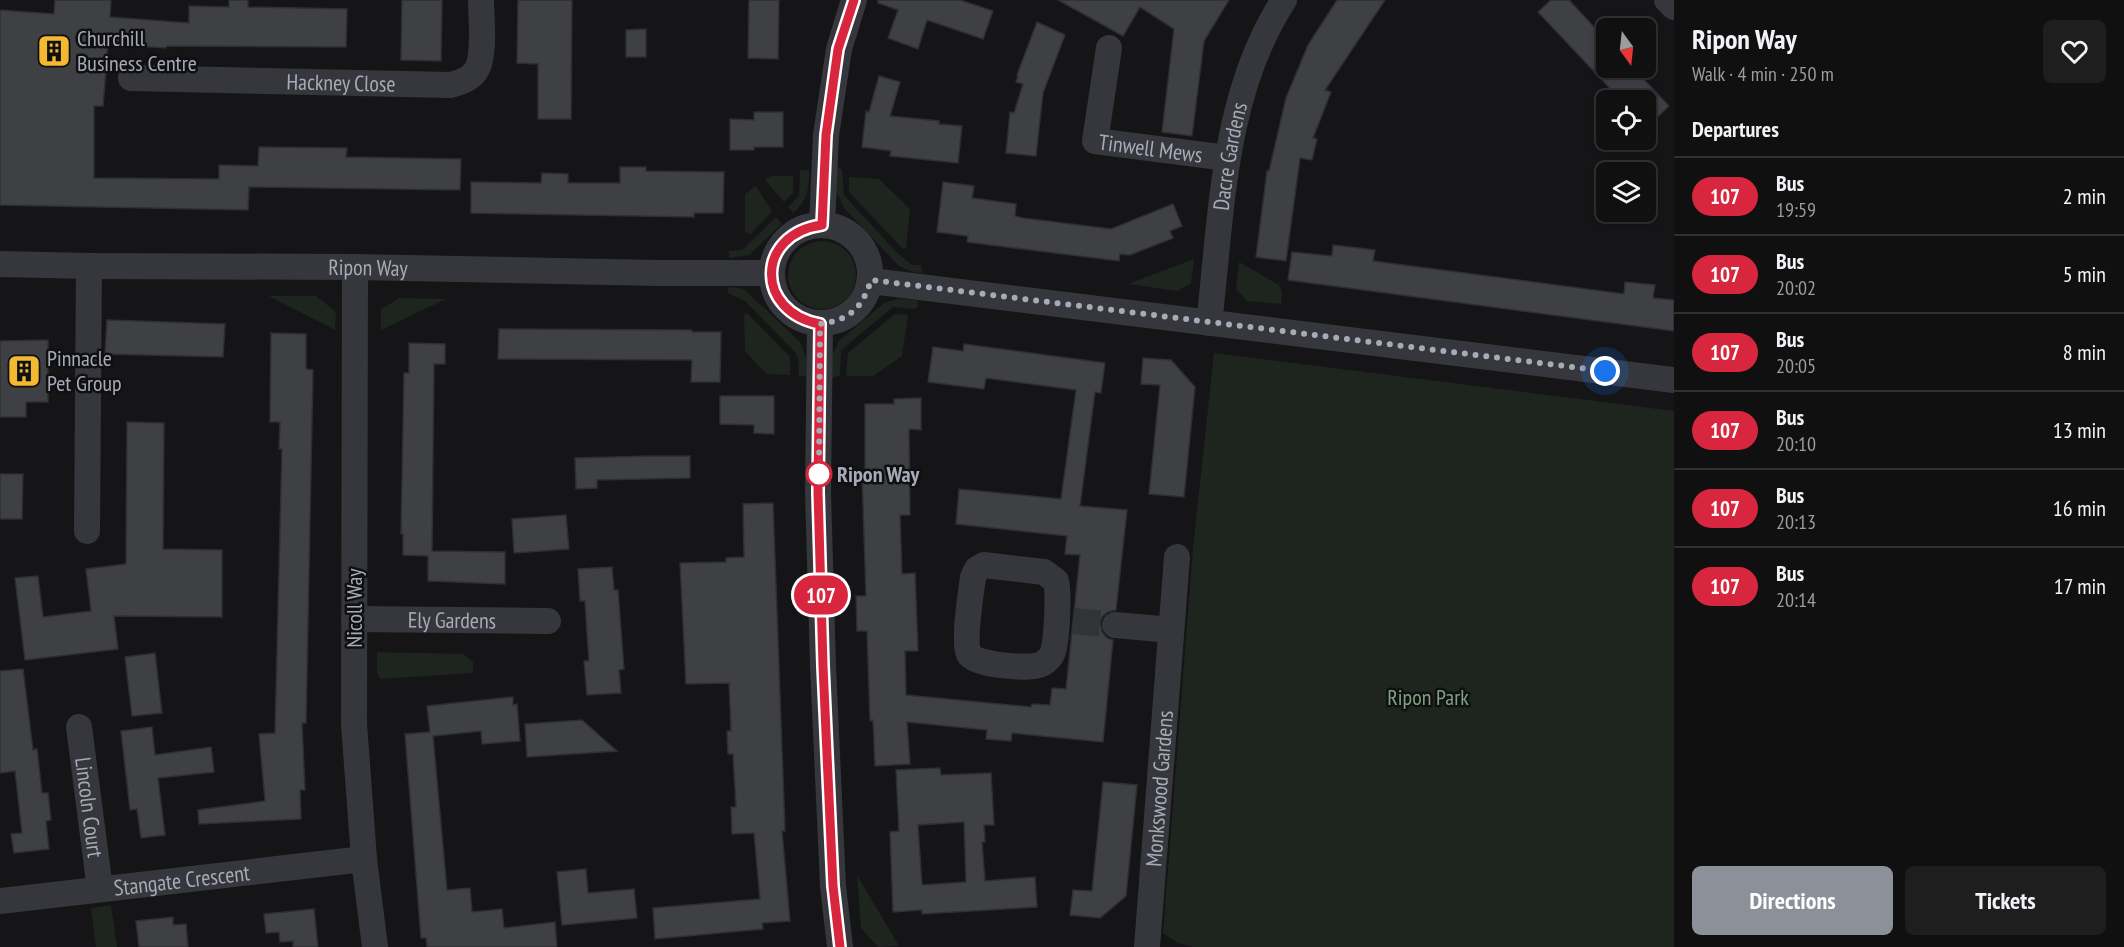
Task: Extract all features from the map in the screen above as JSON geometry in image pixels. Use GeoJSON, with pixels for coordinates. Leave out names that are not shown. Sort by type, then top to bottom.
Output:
{"type":"FeatureCollection","features":[{"type":"Feature","properties":{"kind":"street","name":"Hackney Close"},"geometry":{"type":"LineString","coordinates":[[131,78],[438,85],[464,82],[475,72],[481,59],[481,0]]}},
{"type":"Feature","properties":{"kind":"street"},"geometry":{"type":"LineString","coordinates":[[822,225],[826,135],[838,49],[854,0]]}},
{"type":"Feature","properties":{"kind":"street","name":"Dacre Gardens"},"geometry":{"type":"LineString","coordinates":[[1209,323],[1227,158],[1239,100],[1252,60],[1269,23],[1284,0]]}},
{"type":"Feature","properties":{"kind":"street","name":"Tinwell Mews"},"geometry":{"type":"LineString","coordinates":[[1108,48],[1095,141],[1227,158]]}},
{"type":"Feature","properties":{"kind":"street"},"geometry":{"type":"LineString","coordinates":[[822,225],[838,227],[853,236],[864,248],[870,264],[871,280],[863,300],[848,316],[835,322],[820,324],[805,321],[791,314],[780,302],[774,288],[772,273],[774,258],[782,244],[793,234],[806,227],[822,225]]}},
{"type":"Feature","properties":{"kind":"street","name":"Ripon Way"},"geometry":{"type":"LineString","coordinates":[[0,264],[772,273]]}},
{"type":"Feature","properties":{"kind":"street"},"geometry":{"type":"LineString","coordinates":[[87,531],[88,266]]}},
{"type":"Feature","properties":{"kind":"street","name":"Nicoll Way"},"geometry":{"type":"LineString","coordinates":[[355,267],[354,724],[364,859],[375,947]]}},
{"type":"Feature","properties":{"kind":"street"},"geometry":{"type":"LineString","coordinates":[[871,280],[1674,380]]}},
{"type":"Feature","properties":{"kind":"street"},"geometry":{"type":"LineString","coordinates":[[820,324],[818,492],[823,666],[833,886],[840,947]]}},
{"type":"Feature","properties":{"kind":"street","name":"Monkswood Gardens"},"geometry":{"type":"LineString","coordinates":[[1147,947],[1177,557]]}},
{"type":"Feature","properties":{"kind":"street"},"geometry":{"type":"LineString","coordinates":[[984,565],[1044,572],[1056,581],[1065,620],[1053,654],[1042,665],[1030,667],[976,661],[969,656],[966,644],[973,577],[977,569],[984,565]]}},
{"type":"Feature","properties":{"kind":"street","name":"Ely Gardens"},"geometry":{"type":"LineString","coordinates":[[354,619],[548,621]]}},
{"type":"Feature","properties":{"kind":"street"},"geometry":{"type":"LineString","coordinates":[[1115,625],[1171,630]]}},
{"type":"Feature","properties":{"kind":"street","name":"Lincoln Court"},"geometry":{"type":"LineString","coordinates":[[79,727],[100,889]]}},
{"type":"Feature","properties":{"kind":"street","name":"Stangate Crescent"},"geometry":{"type":"LineString","coordinates":[[0,901],[364,859]]}},
{"type":"Feature","properties":{"kind":"green space"},"geometry":{"type":"Polygon","coordinates":[[[835,168],[842,170],[844,195],[896,252],[912,265],[921,265],[922,273],[899,266],[844,208],[836,191],[835,168]]]}},
{"type":"Feature","properties":{"kind":"green space"},"geometry":{"type":"Polygon","coordinates":[[[800,170],[809,170],[808,189],[805,199],[793,213],[788,207],[799,196],[800,170]]]}},
{"type":"Feature","properties":{"kind":"green space"},"geometry":{"type":"Polygon","coordinates":[[[771,176],[793,176],[793,193],[784,202],[765,180],[771,176]]]}},
{"type":"Feature","properties":{"kind":"green space"},"geometry":{"type":"Polygon","coordinates":[[[849,177],[879,179],[910,209],[906,248],[903,249],[849,192],[849,177]]]}},
{"type":"Feature","properties":{"kind":"green space"},"geometry":{"type":"Polygon","coordinates":[[[756,186],[772,211],[751,234],[745,232],[745,194],[756,186]]]}},
{"type":"Feature","properties":{"kind":"green space"},"geometry":{"type":"Polygon","coordinates":[[[776,217],[782,224],[749,255],[729,258],[729,251],[742,250],[776,217]]]}},
{"type":"Feature","properties":{"kind":"green space"},"geometry":{"type":"Polygon","coordinates":[[[822,241],[835,244],[846,251],[853,262],[856,275],[853,288],[846,299],[835,306],[822,309],[809,306],[798,299],[791,288],[788,275],[791,262],[798,251],[809,244],[822,241]]]}},
{"type":"Feature","properties":{"kind":"green space"},"geometry":{"type":"Polygon","coordinates":[[[1194,259],[1191,283],[1178,291],[1128,284],[1194,259]]]}},
{"type":"Feature","properties":{"kind":"green space"},"geometry":{"type":"Polygon","coordinates":[[[1239,262],[1279,285],[1282,292],[1281,304],[1247,301],[1236,289],[1239,262]]]}},
{"type":"Feature","properties":{"kind":"green space"},"geometry":{"type":"Polygon","coordinates":[[[728,287],[746,291],[800,342],[806,357],[807,375],[799,377],[798,359],[795,352],[745,301],[728,293],[728,287]]]}},
{"type":"Feature","properties":{"kind":"green space"},"geometry":{"type":"Polygon","coordinates":[[[269,296],[316,296],[336,312],[335,330],[269,296]]]}},
{"type":"Feature","properties":{"kind":"green space"},"geometry":{"type":"Polygon","coordinates":[[[400,298],[446,299],[381,330],[381,309],[400,298]]]}},
{"type":"Feature","properties":{"kind":"green space"},"geometry":{"type":"Polygon","coordinates":[[[898,299],[917,300],[918,306],[915,309],[893,307],[841,350],[840,375],[832,378],[832,355],[839,341],[884,303],[898,299]]]}},
{"type":"Feature","properties":{"kind":"green space"},"geometry":{"type":"Polygon","coordinates":[[[747,313],[790,357],[790,375],[766,374],[745,351],[744,315],[747,313]]]}},
{"type":"Feature","properties":{"kind":"green space"},"geometry":{"type":"Polygon","coordinates":[[[895,314],[908,315],[902,356],[873,376],[846,376],[848,353],[895,314]]]}},
{"type":"Feature","properties":{"kind":"green space","name":"Ripon Park"},"geometry":{"type":"Polygon","coordinates":[[[1214,353],[1674,411],[1674,947],[1193,947],[1178,943],[1163,933],[1193,548],[1214,353]]]}},
{"type":"Feature","properties":{"kind":"green space"},"geometry":{"type":"Polygon","coordinates":[[[377,652],[463,654],[473,662],[473,673],[380,679],[377,673],[377,652]]]}},
{"type":"Feature","properties":{"kind":"green space"},"geometry":{"type":"Polygon","coordinates":[[[857,875],[899,946],[878,947],[861,928],[857,875]]]}},
{"type":"Feature","properties":{"kind":"green space"},"geometry":{"type":"Polygon","coordinates":[[[111,905],[117,947],[96,947],[91,908],[111,905]]]}},
{"type":"Feature","properties":{"kind":"building"},"geometry":{"type":"Polygon","coordinates":[[[55,0],[111,0],[110,17],[189,23],[189,6],[229,7],[229,0],[248,0],[248,7],[347,9],[346,47],[167,46],[166,48],[108,44],[103,106],[94,106],[94,178],[219,179],[219,165],[258,166],[259,147],[347,148],[346,157],[461,159],[460,190],[249,187],[248,210],[0,205],[0,10],[54,14],[55,0]]]}},
{"type":"Feature","properties":{"kind":"building"},"geometry":{"type":"Polygon","coordinates":[[[402,0],[442,0],[441,61],[401,60],[402,0]]]}},
{"type":"Feature","properties":{"kind":"building"},"geometry":{"type":"Polygon","coordinates":[[[518,0],[572,0],[571,119],[538,119],[538,64],[517,63],[518,0]]]}},
{"type":"Feature","properties":{"kind":"building"},"geometry":{"type":"Polygon","coordinates":[[[749,0],[779,0],[778,59],[748,58],[749,0]]]}},
{"type":"Feature","properties":{"kind":"building"},"geometry":{"type":"Polygon","coordinates":[[[878,0],[960,0],[993,11],[983,39],[927,20],[918,49],[888,38],[898,10],[878,3],[878,0]]]}},
{"type":"Feature","properties":{"kind":"building"},"geometry":{"type":"Polygon","coordinates":[[[1058,0],[1229,0],[1204,41],[1192,136],[1162,132],[1174,29],[1140,7],[1123,36],[1058,0]]]}},
{"type":"Feature","properties":{"kind":"building"},"geometry":{"type":"Polygon","coordinates":[[[1337,0],[1385,0],[1325,90],[1331,92],[1313,138],[1317,139],[1312,160],[1300,158],[1286,261],[1256,257],[1267,171],[1269,171],[1286,98],[1308,45],[1337,0]]]}},
{"type":"Feature","properties":{"kind":"building"},"geometry":{"type":"Polygon","coordinates":[[[1551,0],[1569,0],[1596,29],[1596,73],[1538,12],[1551,0]]]}},
{"type":"Feature","properties":{"kind":"building"},"geometry":{"type":"Polygon","coordinates":[[[1037,22],[1065,35],[1043,93],[1036,156],[1006,153],[1010,112],[1014,113],[1023,84],[1016,82],[1017,75],[1037,22]]]}},
{"type":"Feature","properties":{"kind":"building"},"geometry":{"type":"Polygon","coordinates":[[[646,29],[646,57],[626,57],[626,30],[646,29]]]}},
{"type":"Feature","properties":{"kind":"building"},"geometry":{"type":"Polygon","coordinates":[[[879,76],[900,82],[890,116],[962,126],[958,163],[890,156],[891,151],[862,147],[866,111],[869,112],[879,76]]]}},
{"type":"Feature","properties":{"kind":"building"},"geometry":{"type":"Polygon","coordinates":[[[1600,78],[1642,78],[1654,90],[1612,90],[1600,78]]]}},
{"type":"Feature","properties":{"kind":"building"},"geometry":{"type":"Polygon","coordinates":[[[1656,92],[1669,106],[1656,118],[1656,92]]]}},
{"type":"Feature","properties":{"kind":"building"},"geometry":{"type":"Polygon","coordinates":[[[754,112],[783,112],[783,147],[730,150],[730,119],[754,120],[754,112]]]}},
{"type":"Feature","properties":{"kind":"building"},"geometry":{"type":"Polygon","coordinates":[[[620,167],[646,167],[646,171],[724,172],[723,213],[694,213],[694,217],[471,213],[471,182],[541,183],[542,173],[568,174],[568,183],[620,183],[620,167]]]}},
{"type":"Feature","properties":{"kind":"building"},"geometry":{"type":"Polygon","coordinates":[[[943,182],[974,186],[972,198],[1016,204],[1015,216],[1023,218],[1111,229],[1173,204],[1182,226],[1170,231],[1173,238],[1130,255],[1120,254],[1119,261],[967,242],[968,236],[937,232],[943,182]]]}},
{"type":"Feature","properties":{"kind":"building"},"geometry":{"type":"Polygon","coordinates":[[[1333,245],[1375,250],[1373,261],[1624,294],[1625,282],[1655,285],[1653,298],[1674,300],[1674,331],[1288,280],[1292,252],[1332,256],[1333,245]]]}},
{"type":"Feature","properties":{"kind":"building"},"geometry":{"type":"Polygon","coordinates":[[[107,320],[225,324],[223,357],[105,354],[107,320]]]}},
{"type":"Feature","properties":{"kind":"building"},"geometry":{"type":"Polygon","coordinates":[[[499,329],[721,332],[720,382],[691,382],[692,360],[498,359],[499,329]]]}},
{"type":"Feature","properties":{"kind":"building"},"geometry":{"type":"Polygon","coordinates":[[[271,333],[306,334],[306,369],[313,370],[306,723],[302,723],[305,790],[300,790],[301,819],[199,824],[198,810],[265,801],[259,734],[275,733],[282,449],[279,449],[280,422],[270,422],[271,333]]]}},
{"type":"Feature","properties":{"kind":"building","name":"Pinnacle Pet Group"},"geometry":{"type":"Polygon","coordinates":[[[48,340],[48,402],[26,402],[26,417],[0,417],[0,341],[48,340]]]}},
{"type":"Feature","properties":{"kind":"building"},"geometry":{"type":"Polygon","coordinates":[[[409,343],[445,344],[445,364],[434,364],[432,551],[505,552],[505,584],[428,581],[428,556],[403,555],[403,534],[401,534],[404,373],[409,373],[409,343]]]}},
{"type":"Feature","properties":{"kind":"building"},"geometry":{"type":"Polygon","coordinates":[[[964,344],[1105,363],[1101,393],[1095,392],[1080,506],[1127,510],[1116,610],[1108,612],[1102,617],[1100,623],[1102,632],[1107,638],[1113,640],[1103,742],[1012,733],[1011,741],[986,739],[987,730],[907,722],[910,764],[875,766],[873,720],[870,721],[867,631],[857,631],[856,596],[866,596],[862,475],[865,476],[865,404],[894,404],[894,399],[921,398],[921,430],[909,429],[910,515],[900,515],[902,574],[915,573],[918,651],[905,651],[906,695],[1031,707],[1032,704],[1050,705],[1052,688],[1066,689],[1080,555],[1065,554],[1067,536],[956,524],[959,489],[1061,499],[1076,390],[986,378],[984,389],[928,382],[933,347],[963,351],[964,344]]]}},
{"type":"Feature","properties":{"kind":"building"},"geometry":{"type":"Polygon","coordinates":[[[1143,358],[1171,360],[1195,387],[1184,497],[1149,494],[1160,385],[1141,384],[1143,358]]]}},
{"type":"Feature","properties":{"kind":"building"},"geometry":{"type":"Polygon","coordinates":[[[720,396],[774,396],[774,434],[754,433],[754,425],[720,424],[720,396]]]}},
{"type":"Feature","properties":{"kind":"building"},"geometry":{"type":"Polygon","coordinates":[[[127,422],[164,423],[163,549],[222,550],[222,617],[114,616],[118,649],[25,660],[15,578],[38,576],[43,617],[91,611],[86,569],[126,564],[127,422]]]}},
{"type":"Feature","properties":{"kind":"building"},"geometry":{"type":"Polygon","coordinates":[[[690,456],[690,478],[597,480],[597,488],[576,489],[575,458],[690,456]]]}},
{"type":"Feature","properties":{"kind":"building"},"geometry":{"type":"Polygon","coordinates":[[[0,474],[23,474],[22,519],[0,519],[0,474]]]}},
{"type":"Feature","properties":{"kind":"building"},"geometry":{"type":"Polygon","coordinates":[[[773,503],[785,831],[782,831],[790,921],[762,923],[763,929],[655,939],[653,908],[760,899],[754,833],[732,834],[731,807],[736,807],[733,754],[728,754],[727,731],[731,731],[729,683],[686,684],[680,563],[726,562],[726,558],[744,557],[743,504],[773,503]]]}},
{"type":"Feature","properties":{"kind":"building"},"geometry":{"type":"Polygon","coordinates":[[[566,515],[569,549],[514,553],[512,519],[566,515]]]}},
{"type":"Feature","properties":{"kind":"building"},"geometry":{"type":"Polygon","coordinates":[[[612,567],[614,590],[618,590],[624,669],[619,670],[621,693],[587,695],[584,661],[589,661],[585,601],[580,601],[578,569],[612,567]]]}},
{"type":"Feature","properties":{"kind":"building"},"geometry":{"type":"Polygon","coordinates":[[[155,653],[162,713],[132,716],[125,657],[155,653]]]}},
{"type":"Feature","properties":{"kind":"building"},"geometry":{"type":"Polygon","coordinates":[[[23,669],[33,750],[37,749],[42,793],[48,793],[51,820],[46,821],[49,849],[14,853],[11,834],[22,833],[15,771],[0,773],[0,671],[23,669]]]}},
{"type":"Feature","properties":{"kind":"building"},"geometry":{"type":"Polygon","coordinates":[[[513,697],[513,705],[517,704],[520,741],[482,744],[481,731],[433,736],[447,890],[470,888],[472,912],[502,909],[504,928],[555,922],[557,947],[427,947],[426,938],[421,938],[405,734],[430,732],[427,706],[513,697]]]}},
{"type":"Feature","properties":{"kind":"building"},"geometry":{"type":"Polygon","coordinates":[[[582,720],[617,751],[527,757],[525,724],[582,720]]]}},
{"type":"Feature","properties":{"kind":"building"},"geometry":{"type":"Polygon","coordinates":[[[152,727],[155,755],[211,747],[214,772],[158,778],[165,835],[141,838],[137,809],[130,810],[121,731],[152,727]]]}},
{"type":"Feature","properties":{"kind":"building"},"geometry":{"type":"Polygon","coordinates":[[[940,768],[941,775],[991,773],[994,825],[984,825],[985,842],[982,842],[985,881],[1035,877],[1037,907],[922,914],[922,910],[893,912],[890,832],[899,831],[896,770],[940,768]],[[964,822],[918,825],[922,885],[966,882],[964,822]]]}},
{"type":"Feature","properties":{"kind":"building"},"geometry":{"type":"Polygon","coordinates":[[[1103,782],[1137,785],[1126,896],[1100,918],[1070,915],[1073,890],[1092,891],[1103,782]]]}},
{"type":"Feature","properties":{"kind":"building"},"geometry":{"type":"Polygon","coordinates":[[[586,869],[588,893],[634,889],[637,918],[562,925],[557,872],[586,869]]]}},
{"type":"Feature","properties":{"kind":"building"},"geometry":{"type":"Polygon","coordinates":[[[314,909],[318,947],[293,947],[293,941],[280,942],[279,932],[266,933],[264,914],[314,909]]]}},
{"type":"Feature","properties":{"kind":"building"},"geometry":{"type":"Polygon","coordinates":[[[173,917],[173,925],[186,924],[188,947],[139,947],[136,921],[173,917]]]}},
{"type":"Feature","properties":{"kind":"tunnel"},"geometry":{"type":"LineString","coordinates":[[1074,621],[1115,625]]}},
{"type":"Feature","properties":{"kind":"bus line","name":"107"},"geometry":{"type":"LineString","coordinates":[[840,947],[833,886],[826,764],[818,492],[820,324],[805,321],[791,314],[780,302],[774,288],[772,273],[774,258],[782,244],[793,234],[806,227],[822,225],[826,135],[838,49],[854,0]]}},
{"type":"Feature","properties":{"kind":"place","name":"Churchill Business Centre"},"geometry":{"type":"Point","coordinates":[54,51]}},
{"type":"Feature","properties":{"kind":"place","name":"Pinnacle Pet Group"},"geometry":{"type":"Point","coordinates":[24,371]}},
{"type":"Feature","properties":{"kind":"place","name":"Ripon Way"},"geometry":{"type":"Point","coordinates":[819,474]}},
{"type":"Feature","properties":{"kind":"route"},"geometry":{"type":"LineString","coordinates":[[819,474],[820,324],[835,322],[848,316],[867,294],[871,280],[1605,371]]}}]}
